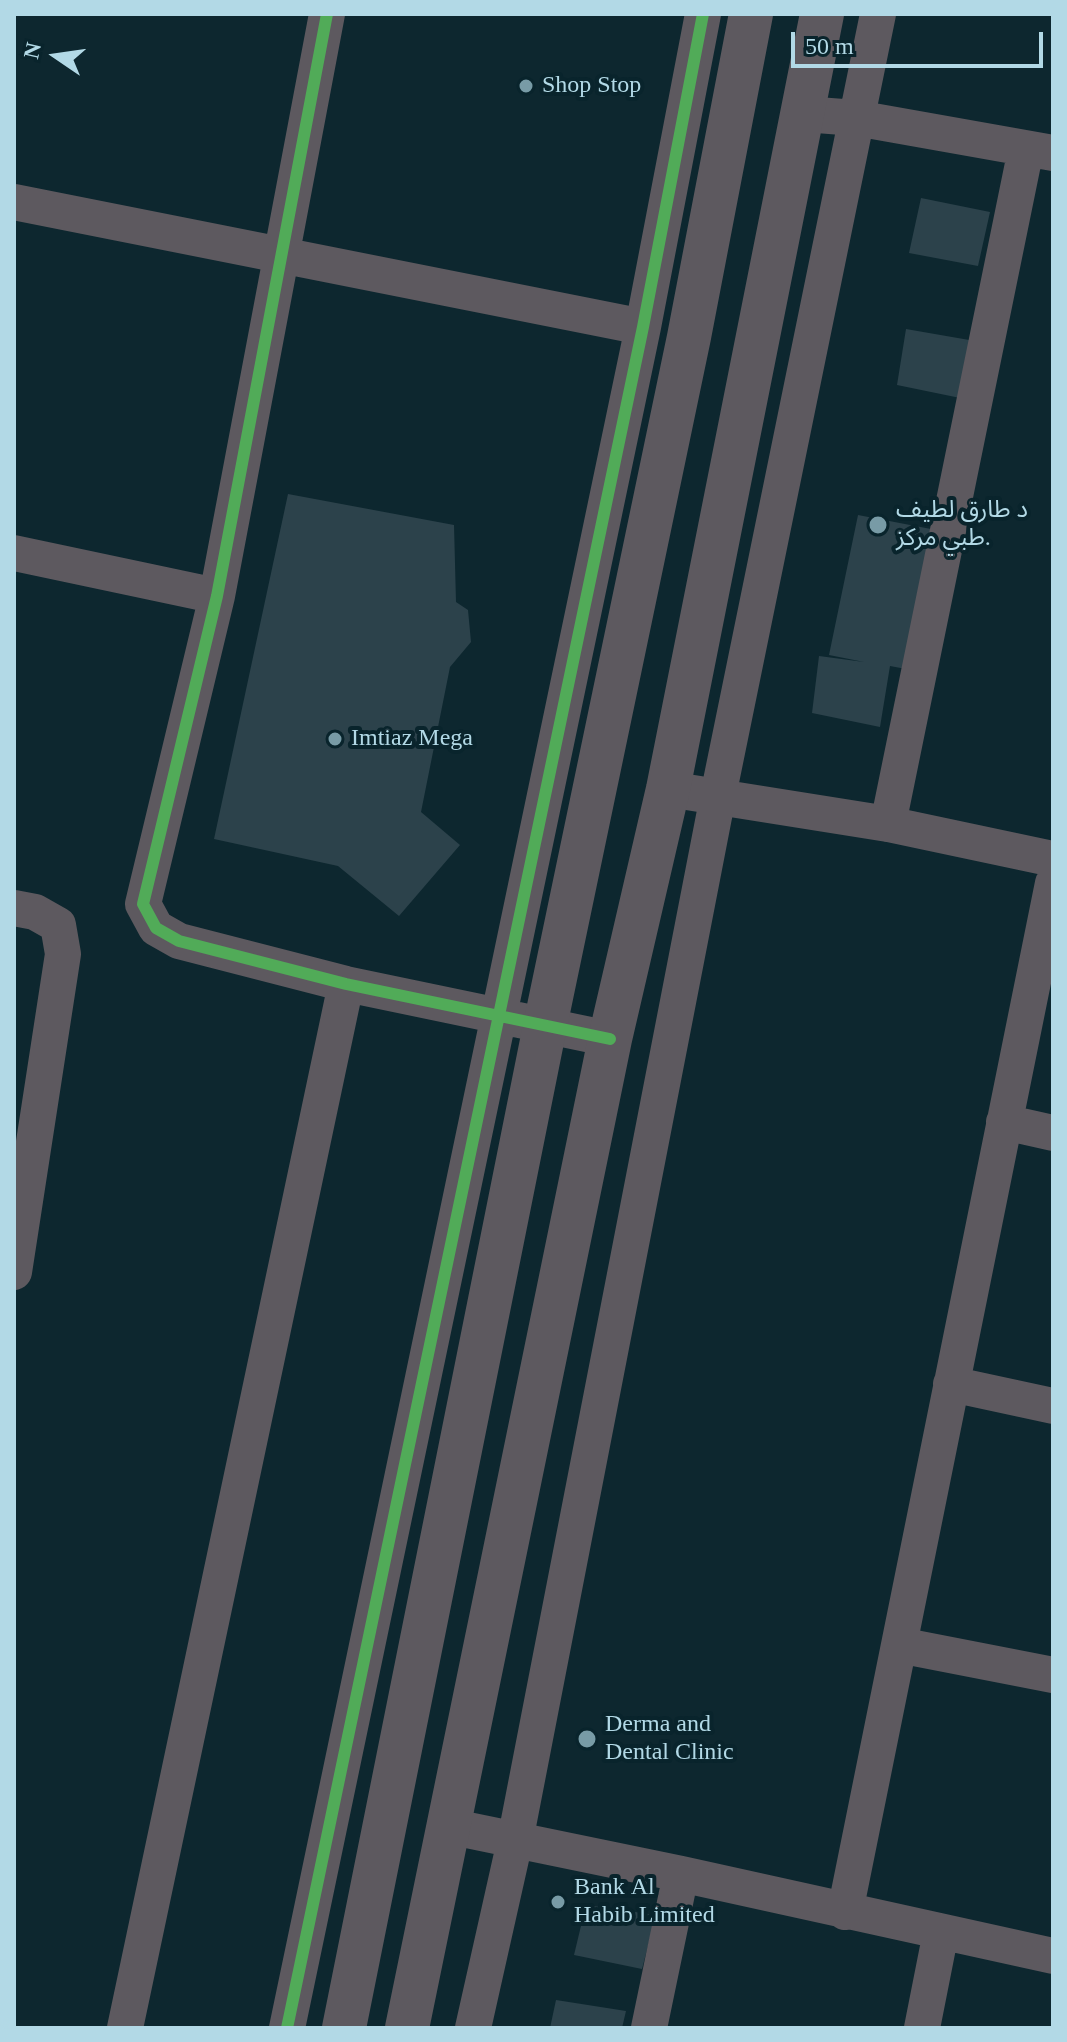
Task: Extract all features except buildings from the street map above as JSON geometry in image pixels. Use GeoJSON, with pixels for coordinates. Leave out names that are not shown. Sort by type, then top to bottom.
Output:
{"type":"FeatureCollection","features":[{"type":"Feature","properties":{"kind":"street"},"geometry":{"type":"LineString","coordinates":[[327,14],[217,596],[143,904],[156,928],[179,941],[346,984],[610,1039]]}},
{"type":"Feature","properties":{"kind":"street"},"geometry":{"type":"LineString","coordinates":[[287,2028],[643,327],[703,14]]}},
{"type":"Feature","properties":{"kind":"street"},"geometry":{"type":"LineString","coordinates":[[344,2028],[545,1026],[689,337],[751,14]]}},
{"type":"Feature","properties":{"kind":"street"},"geometry":{"type":"LineString","coordinates":[[473,2028],[515,1841],[718,796],[878,14]]}},
{"type":"Feature","properties":{"kind":"street"},"geometry":{"type":"LineString","coordinates":[[407,2028],[610,1039],[668,789],[804,114],[816,15]]}},
{"type":"Feature","properties":{"kind":"street"},"geometry":{"type":"LineString","coordinates":[[804,114],[856,118],[1039,151],[888,824]]}},
{"type":"Feature","properties":{"kind":"street"},"geometry":{"type":"LineString","coordinates":[[14,202],[643,327]]}},
{"type":"Feature","properties":{"kind":"street"},"geometry":{"type":"LineString","coordinates":[[14,553],[217,596]]}},
{"type":"Feature","properties":{"kind":"street"},"geometry":{"type":"LineString","coordinates":[[668,789],[888,824],[1053,859]]}},
{"type":"Feature","properties":{"kind":"street"},"geometry":{"type":"LineString","coordinates":[[845,1912],[1053,883]]}},
{"type":"Feature","properties":{"kind":"street"},"geometry":{"type":"LineString","coordinates":[[14,908],[35,912],[58,925],[63,954],[14,1272]]}},
{"type":"Feature","properties":{"kind":"street"},"geometry":{"type":"LineString","coordinates":[[125,2028],[346,984]]}},
{"type":"Feature","properties":{"kind":"street"},"geometry":{"type":"LineString","coordinates":[[1004,1122],[1053,1133]]}},
{"type":"Feature","properties":{"kind":"street"},"geometry":{"type":"LineString","coordinates":[[951,1384],[1053,1406]]}},
{"type":"Feature","properties":{"kind":"street"},"geometry":{"type":"LineString","coordinates":[[899,1645],[1053,1675]]}},
{"type":"Feature","properties":{"kind":"street"},"geometry":{"type":"LineString","coordinates":[[448,1826],[1053,1956]]}},
{"type":"Feature","properties":{"kind":"street"},"geometry":{"type":"LineString","coordinates":[[649,2028],[681,1874]]}},
{"type":"Feature","properties":{"kind":"street"},"geometry":{"type":"LineString","coordinates":[[922,2028],[941,1932]]}},
{"type":"Feature","properties":{"kind":"cycle path"},"geometry":{"type":"LineString","coordinates":[[327,14],[217,596],[143,904],[156,928],[179,941],[346,984],[610,1039]]}},
{"type":"Feature","properties":{"kind":"cycle path"},"geometry":{"type":"LineString","coordinates":[[287,2028],[643,327],[703,14]]}},
{"type":"Feature","properties":{"kind":"place","name":"Shop Stop"},"geometry":{"type":"Point","coordinates":[526,86]}},
{"type":"Feature","properties":{"kind":"place","name":"د طارق لطیف طبي مرکز."},"geometry":{"type":"Point","coordinates":[878,525]}},
{"type":"Feature","properties":{"kind":"place","name":"Imtiaz Mega"},"geometry":{"type":"Point","coordinates":[335,739]}},
{"type":"Feature","properties":{"kind":"place","name":"Derma and Dental Clinic"},"geometry":{"type":"Point","coordinates":[587,1739]}},
{"type":"Feature","properties":{"kind":"place","name":"Bank Al Habib Limited"},"geometry":{"type":"Point","coordinates":[558,1902]}}]}
